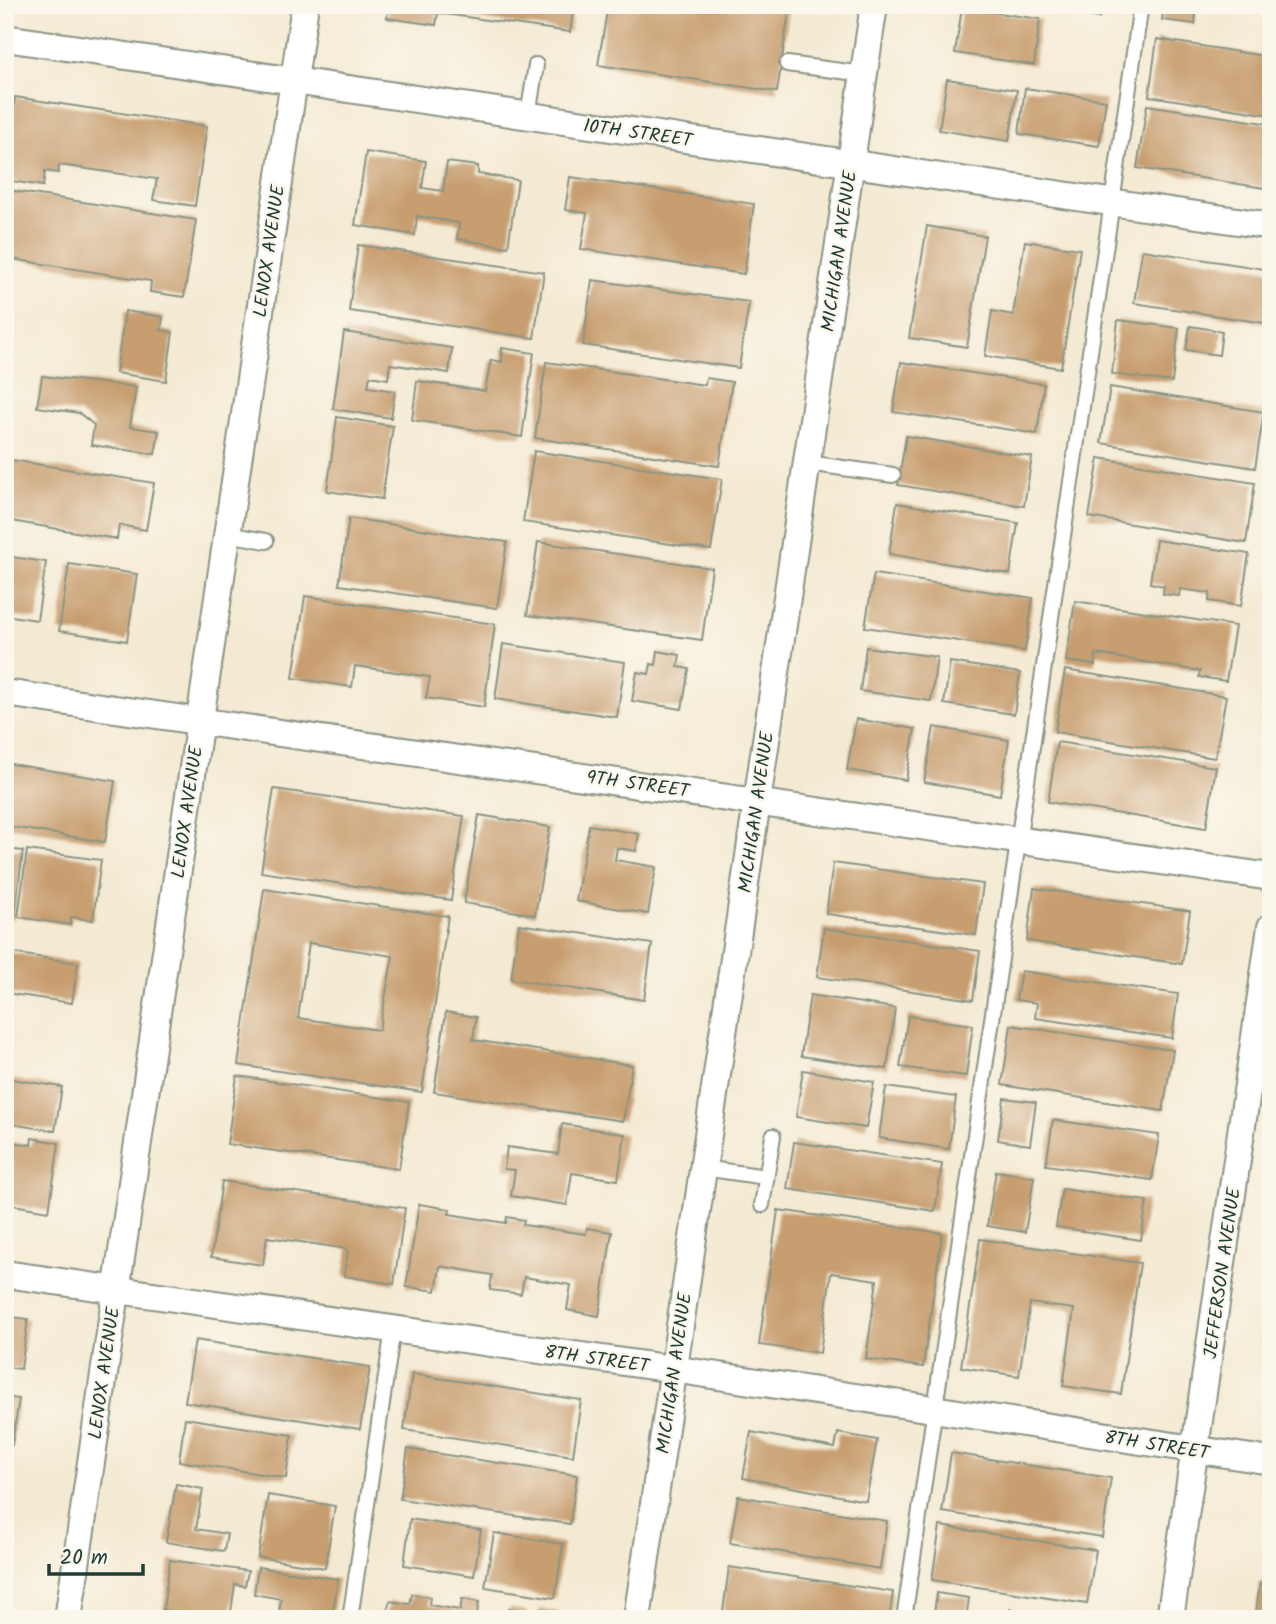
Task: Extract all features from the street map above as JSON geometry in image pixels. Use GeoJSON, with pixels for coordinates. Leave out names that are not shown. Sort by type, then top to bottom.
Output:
{"type":"FeatureCollection","features":[{"type":"Feature","properties":{"kind":"street","name":"LENOX AVENUE"},"geometry":{"type":"LineString","coordinates":[[68,1619],[305,5]]}},
{"type":"Feature","properties":{"kind":"street","name":"MICHIGAN AVENUE"},"geometry":{"type":"LineString","coordinates":[[637,1619],[874,5]]}},
{"type":"Feature","properties":{"kind":"street","name":"10TH STREET"},"geometry":{"type":"LineString","coordinates":[[5,38],[1271,226]]}},
{"type":"Feature","properties":{"kind":"street","name":"9TH STREET"},"geometry":{"type":"LineString","coordinates":[[5,693],[1271,877]]}},
{"type":"Feature","properties":{"kind":"street","name":"JEFFERSON AVENUE"},"geometry":{"type":"LineString","coordinates":[[1170,1619],[1271,927]]}},
{"type":"Feature","properties":{"kind":"street","name":"8TH STREET"},"geometry":{"type":"LineString","coordinates":[[5,1274],[673,1369],[1271,1461]]}},
{"type":"Feature","properties":{"kind":"lane"},"geometry":{"type":"LineString","coordinates":[[904,1619],[1141,5]]}},
{"type":"Feature","properties":{"kind":"lane"},"geometry":{"type":"LineString","coordinates":[[786,64],[864,74]]}},
{"type":"Feature","properties":{"kind":"lane"},"geometry":{"type":"LineString","coordinates":[[528,117],[537,65]]}},
{"type":"Feature","properties":{"kind":"lane"},"geometry":{"type":"LineString","coordinates":[[807,464],[893,475]]}},
{"type":"Feature","properties":{"kind":"lane"},"geometry":{"type":"LineString","coordinates":[[227,534],[266,541]]}},
{"type":"Feature","properties":{"kind":"lane"},"geometry":{"type":"LineString","coordinates":[[762,1205],[773,1136]]}},
{"type":"Feature","properties":{"kind":"lane"},"geometry":{"type":"LineString","coordinates":[[703,1168],[766,1177]]}},
{"type":"Feature","properties":{"kind":"lane"},"geometry":{"type":"LineString","coordinates":[[350,1619],[393,1329]]}},
{"type":"Feature","properties":{"kind":"building"},"geometry":{"type":"Polygon","coordinates":[[[389,5],[574,5],[570,32],[438,13],[436,25],[387,18],[389,5]]]}},
{"type":"Feature","properties":{"kind":"building"},"geometry":{"type":"Polygon","coordinates":[[[608,5],[790,5],[777,92],[598,65],[608,5]]]}},
{"type":"Feature","properties":{"kind":"building"},"geometry":{"type":"Polygon","coordinates":[[[1032,5],[1101,5],[1099,18],[1032,5]]]}},
{"type":"Feature","properties":{"kind":"building"},"geometry":{"type":"Polygon","coordinates":[[[1164,5],[1197,5],[1195,24],[1162,20],[1164,5]]]}},
{"type":"Feature","properties":{"kind":"building"},"geometry":{"type":"Polygon","coordinates":[[[962,8],[1040,19],[1034,65],[955,53],[962,8]]]}},
{"type":"Feature","properties":{"kind":"building"},"geometry":{"type":"Polygon","coordinates":[[[1157,39],[1271,57],[1271,115],[1149,96],[1157,39]]]}},
{"type":"Feature","properties":{"kind":"building"},"geometry":{"type":"Polygon","coordinates":[[[947,79],[1017,90],[1009,141],[939,130],[947,79]]]}},
{"type":"Feature","properties":{"kind":"building"},"geometry":{"type":"Polygon","coordinates":[[[1025,88],[1106,100],[1099,146],[1019,134],[1025,88]]]}},
{"type":"Feature","properties":{"kind":"building"},"geometry":{"type":"Polygon","coordinates":[[[15,97],[207,126],[195,206],[153,200],[157,179],[59,165],[58,173],[45,171],[43,186],[5,180],[15,97]]]}},
{"type":"Feature","properties":{"kind":"building"},"geometry":{"type":"Polygon","coordinates":[[[1147,105],[1271,124],[1271,189],[1137,168],[1147,105]]]}},
{"type":"Feature","properties":{"kind":"building"},"geometry":{"type":"Polygon","coordinates":[[[366,152],[426,161],[422,188],[443,191],[447,162],[478,166],[478,174],[518,180],[508,247],[457,239],[459,223],[417,216],[415,235],[355,225],[366,152]]]}},
{"type":"Feature","properties":{"kind":"building"},"geometry":{"type":"Polygon","coordinates":[[[570,177],[754,204],[744,274],[581,249],[587,213],[565,210],[570,177]]]}},
{"type":"Feature","properties":{"kind":"building"},"geometry":{"type":"Polygon","coordinates":[[[7,190],[196,220],[184,297],[150,292],[151,281],[5,258],[7,190]]]}},
{"type":"Feature","properties":{"kind":"building"},"geometry":{"type":"Polygon","coordinates":[[[927,226],[985,236],[967,347],[909,338],[927,226]]]}},
{"type":"Feature","properties":{"kind":"building"},"geometry":{"type":"Polygon","coordinates":[[[1025,241],[1080,249],[1061,368],[985,356],[992,311],[1013,315],[1025,241]]]}},
{"type":"Feature","properties":{"kind":"building"},"geometry":{"type":"Polygon","coordinates":[[[358,245],[544,272],[534,338],[349,311],[358,245]]]}},
{"type":"Feature","properties":{"kind":"building"},"geometry":{"type":"Polygon","coordinates":[[[1142,250],[1271,270],[1271,324],[1134,303],[1142,250]]]}},
{"type":"Feature","properties":{"kind":"building"},"geometry":{"type":"Polygon","coordinates":[[[592,280],[749,302],[739,368],[583,345],[592,280]]]}},
{"type":"Feature","properties":{"kind":"building"},"geometry":{"type":"Polygon","coordinates":[[[125,311],[163,317],[161,330],[173,332],[166,381],[116,373],[125,311]]]}},
{"type":"Feature","properties":{"kind":"building"},"geometry":{"type":"Polygon","coordinates":[[[1118,320],[1179,328],[1172,382],[1112,374],[1118,320]]]}},
{"type":"Feature","properties":{"kind":"building"},"geometry":{"type":"Polygon","coordinates":[[[1190,326],[1222,331],[1219,355],[1186,350],[1190,326]]]}},
{"type":"Feature","properties":{"kind":"building"},"geometry":{"type":"Polygon","coordinates":[[[344,332],[452,348],[449,373],[390,364],[388,379],[370,376],[368,387],[395,391],[391,418],[333,409],[344,332]]]}},
{"type":"Feature","properties":{"kind":"building"},"geometry":{"type":"Polygon","coordinates":[[[502,348],[534,353],[522,437],[412,420],[417,381],[485,391],[491,360],[502,362],[502,348]]]}},
{"type":"Feature","properties":{"kind":"building"},"geometry":{"type":"Polygon","coordinates":[[[546,362],[705,385],[706,378],[732,382],[719,466],[535,438],[546,362]]]}},
{"type":"Feature","properties":{"kind":"building"},"geometry":{"type":"Polygon","coordinates":[[[901,362],[1044,384],[1037,434],[893,412],[901,362]]]}},
{"type":"Feature","properties":{"kind":"building"},"geometry":{"type":"Polygon","coordinates":[[[42,376],[136,387],[130,427],[159,431],[155,454],[91,445],[94,425],[79,413],[37,407],[42,376]]]}},
{"type":"Feature","properties":{"kind":"building"},"geometry":{"type":"Polygon","coordinates":[[[1110,387],[1264,412],[1255,468],[1101,443],[1110,387]]]}},
{"type":"Feature","properties":{"kind":"building"},"geometry":{"type":"Polygon","coordinates":[[[337,417],[393,426],[382,499],[327,491],[337,417]]]}},
{"type":"Feature","properties":{"kind":"building"},"geometry":{"type":"Polygon","coordinates":[[[906,436],[1032,457],[1024,506],[898,485],[906,436]]]}},
{"type":"Feature","properties":{"kind":"building"},"geometry":{"type":"Polygon","coordinates":[[[534,451],[722,479],[711,550],[523,522],[534,451]]]}},
{"type":"Feature","properties":{"kind":"building"},"geometry":{"type":"Polygon","coordinates":[[[1099,458],[1255,483],[1246,543],[1089,517],[1099,458]]]}},
{"type":"Feature","properties":{"kind":"building"},"geometry":{"type":"Polygon","coordinates":[[[5,459],[154,483],[146,530],[119,525],[117,539],[5,520],[5,459]]]}},
{"type":"Feature","properties":{"kind":"building"},"geometry":{"type":"Polygon","coordinates":[[[897,503],[1018,523],[1010,574],[889,554],[897,503]]]}},
{"type":"Feature","properties":{"kind":"building"},"geometry":{"type":"Polygon","coordinates":[[[349,518],[507,542],[497,608],[339,585],[349,518]]]}},
{"type":"Feature","properties":{"kind":"building"},"geometry":{"type":"Polygon","coordinates":[[[1156,540],[1249,554],[1241,606],[1209,601],[1210,593],[1180,589],[1179,596],[1163,594],[1164,586],[1150,583],[1156,540]]]}},
{"type":"Feature","properties":{"kind":"building"},"geometry":{"type":"Polygon","coordinates":[[[538,542],[712,568],[702,640],[527,615],[538,542]]]}},
{"type":"Feature","properties":{"kind":"building"},"geometry":{"type":"Polygon","coordinates":[[[5,556],[46,562],[37,620],[5,615],[5,556]]]}},
{"type":"Feature","properties":{"kind":"building"},"geometry":{"type":"Polygon","coordinates":[[[69,564],[137,574],[127,641],[59,631],[69,564]]]}},
{"type":"Feature","properties":{"kind":"building"},"geometry":{"type":"Polygon","coordinates":[[[874,574],[1033,598],[1025,651],[865,627],[874,574]]]}},
{"type":"Feature","properties":{"kind":"building"},"geometry":{"type":"Polygon","coordinates":[[[305,596],[495,624],[484,707],[426,698],[430,677],[355,666],[352,687],[293,678],[305,596]]]}},
{"type":"Feature","properties":{"kind":"building"},"geometry":{"type":"Polygon","coordinates":[[[1075,601],[1235,626],[1226,681],[1199,677],[1200,671],[1096,654],[1095,665],[1066,661],[1075,601]]]}},
{"type":"Feature","properties":{"kind":"building"},"geometry":{"type":"Polygon","coordinates":[[[503,644],[625,662],[617,717],[495,699],[503,644]]]}},
{"type":"Feature","properties":{"kind":"building"},"geometry":{"type":"Polygon","coordinates":[[[866,647],[937,657],[931,701],[860,691],[866,647]]]}},
{"type":"Feature","properties":{"kind":"building"},"geometry":{"type":"Polygon","coordinates":[[[658,651],[680,655],[678,667],[689,669],[682,709],[632,701],[637,672],[649,674],[651,664],[656,665],[658,651]]]}},
{"type":"Feature","properties":{"kind":"building"},"geometry":{"type":"Polygon","coordinates":[[[950,662],[1020,673],[1014,714],[944,704],[950,662]]]}},
{"type":"Feature","properties":{"kind":"building"},"geometry":{"type":"Polygon","coordinates":[[[1065,670],[1226,696],[1215,758],[1055,732],[1065,670]]]}},
{"type":"Feature","properties":{"kind":"building"},"geometry":{"type":"Polygon","coordinates":[[[856,719],[915,729],[906,780],[847,770],[856,719]]]}},
{"type":"Feature","properties":{"kind":"building"},"geometry":{"type":"Polygon","coordinates":[[[934,727],[1009,740],[1000,795],[924,782],[934,727]]]}},
{"type":"Feature","properties":{"kind":"building"},"geometry":{"type":"Polygon","coordinates":[[[1057,742],[1216,767],[1206,828],[1048,802],[1057,742]]]}},
{"type":"Feature","properties":{"kind":"building"},"geometry":{"type":"Polygon","coordinates":[[[5,763],[115,781],[105,842],[5,826],[5,763]]]}},
{"type":"Feature","properties":{"kind":"building"},"geometry":{"type":"Polygon","coordinates":[[[274,789],[464,816],[451,900],[261,872],[274,789]]]}},
{"type":"Feature","properties":{"kind":"building"},"geometry":{"type":"Polygon","coordinates":[[[479,815],[550,827],[535,915],[464,903],[479,815]]]}},
{"type":"Feature","properties":{"kind":"building"},"geometry":{"type":"Polygon","coordinates":[[[589,825],[639,834],[636,851],[617,848],[615,860],[656,867],[648,914],[576,901],[589,825]]]}},
{"type":"Feature","properties":{"kind":"building"},"geometry":{"type":"Polygon","coordinates":[[[5,849],[23,851],[14,919],[5,918],[5,849]]]}},
{"type":"Feature","properties":{"kind":"building"},"geometry":{"type":"Polygon","coordinates":[[[27,850],[101,860],[93,920],[71,917],[70,925],[18,917],[27,850]]]}},
{"type":"Feature","properties":{"kind":"building"},"geometry":{"type":"Polygon","coordinates":[[[833,863],[983,884],[976,935],[826,914],[833,863]]]}},
{"type":"Feature","properties":{"kind":"building"},"geometry":{"type":"Polygon","coordinates":[[[1034,888],[1190,911],[1182,964],[1027,941],[1034,888]]]}},
{"type":"Feature","properties":{"kind":"building"},"geometry":{"type":"Polygon","coordinates":[[[264,889],[448,916],[422,1092],[238,1065],[264,889]],[[309,943],[298,1018],[379,1030],[393,956],[309,943]]]}},
{"type":"Feature","properties":{"kind":"building"},"geometry":{"type":"Polygon","coordinates":[[[519,924],[652,944],[644,1000],[511,979],[519,924]]]}},
{"type":"Feature","properties":{"kind":"building"},"geometry":{"type":"Polygon","coordinates":[[[824,928],[980,951],[973,1000],[817,977],[824,928]]]}},
{"type":"Feature","properties":{"kind":"building"},"geometry":{"type":"Polygon","coordinates":[[[5,952],[78,963],[72,1003],[5,993],[5,952]]]}},
{"type":"Feature","properties":{"kind":"building"},"geometry":{"type":"Polygon","coordinates":[[[1021,971],[1178,994],[1172,1038],[1035,1018],[1037,1003],[1016,1000],[1021,971]]]}},
{"type":"Feature","properties":{"kind":"building"},"geometry":{"type":"Polygon","coordinates":[[[810,995],[895,1008],[887,1069],[801,1056],[810,995]]]}},
{"type":"Feature","properties":{"kind":"building"},"geometry":{"type":"Polygon","coordinates":[[[446,1012],[476,1017],[473,1040],[632,1065],[623,1121],[434,1092],[446,1012]]]}},
{"type":"Feature","properties":{"kind":"building"},"geometry":{"type":"Polygon","coordinates":[[[908,1016],[973,1025],[966,1076],[900,1067],[908,1016]]]}},
{"type":"Feature","properties":{"kind":"building"},"geometry":{"type":"Polygon","coordinates":[[[1011,1025],[1173,1050],[1163,1111],[1002,1085],[1011,1025]]]}},
{"type":"Feature","properties":{"kind":"building"},"geometry":{"type":"Polygon","coordinates":[[[803,1070],[874,1082],[866,1128],[796,1117],[803,1070]]]}},
{"type":"Feature","properties":{"kind":"building"},"geometry":{"type":"Polygon","coordinates":[[[237,1076],[409,1102],[399,1169],[227,1144],[237,1076]]]}},
{"type":"Feature","properties":{"kind":"building"},"geometry":{"type":"Polygon","coordinates":[[[5,1078],[62,1087],[55,1131],[5,1123],[5,1078]]]}},
{"type":"Feature","properties":{"kind":"building"},"geometry":{"type":"Polygon","coordinates":[[[886,1087],[956,1097],[949,1149],[879,1138],[886,1087]]]}},
{"type":"Feature","properties":{"kind":"building"},"geometry":{"type":"Polygon","coordinates":[[[1004,1098],[1036,1102],[1030,1145],[998,1140],[1004,1098]]]}},
{"type":"Feature","properties":{"kind":"building"},"geometry":{"type":"Polygon","coordinates":[[[1053,1120],[1159,1135],[1152,1180],[1046,1165],[1053,1120]]]}},
{"type":"Feature","properties":{"kind":"building"},"geometry":{"type":"Polygon","coordinates":[[[562,1124],[625,1134],[618,1180],[572,1173],[567,1205],[511,1196],[515,1170],[504,1169],[507,1147],[558,1154],[562,1124]]]}},
{"type":"Feature","properties":{"kind":"building"},"geometry":{"type":"Polygon","coordinates":[[[32,1138],[59,1143],[49,1211],[13,1205],[9,1231],[5,1230],[5,1141],[31,1145],[32,1138]]]}},
{"type":"Feature","properties":{"kind":"building"},"geometry":{"type":"Polygon","coordinates":[[[794,1142],[942,1164],[935,1211],[787,1189],[794,1142]]]}},
{"type":"Feature","properties":{"kind":"building"},"geometry":{"type":"Polygon","coordinates":[[[996,1171],[1034,1177],[1025,1232],[987,1226],[996,1171]]]}},
{"type":"Feature","properties":{"kind":"building"},"geometry":{"type":"Polygon","coordinates":[[[222,1181],[405,1208],[394,1284],[344,1276],[348,1249],[267,1237],[263,1265],[211,1257],[222,1181]]]}},
{"type":"Feature","properties":{"kind":"building"},"geometry":{"type":"Polygon","coordinates":[[[1062,1189],[1147,1201],[1141,1240],[1056,1227],[1062,1189]]]}},
{"type":"Feature","properties":{"kind":"building"},"geometry":{"type":"Polygon","coordinates":[[[419,1204],[450,1209],[449,1214],[506,1223],[507,1217],[524,1220],[523,1225],[586,1234],[587,1228],[612,1232],[599,1316],[567,1310],[571,1285],[524,1277],[521,1294],[490,1290],[492,1275],[440,1266],[436,1291],[406,1287],[419,1204]]]}},
{"type":"Feature","properties":{"kind":"building"},"geometry":{"type":"Polygon","coordinates":[[[778,1210],[942,1233],[923,1367],[866,1359],[877,1280],[831,1273],[820,1353],[759,1345],[778,1210]]]}},
{"type":"Feature","properties":{"kind":"building"},"geometry":{"type":"Polygon","coordinates":[[[980,1239],[1140,1263],[1121,1394],[1063,1386],[1074,1309],[1030,1303],[1019,1376],[961,1367],[980,1239]]]}},
{"type":"Feature","properties":{"kind":"building"},"geometry":{"type":"Polygon","coordinates":[[[5,1316],[28,1319],[21,1369],[5,1367],[5,1316]]]}},
{"type":"Feature","properties":{"kind":"building"},"geometry":{"type":"Polygon","coordinates":[[[195,1340],[370,1367],[360,1429],[185,1402],[195,1340]]]}},
{"type":"Feature","properties":{"kind":"building"},"geometry":{"type":"Polygon","coordinates":[[[412,1374],[581,1400],[573,1456],[404,1430],[412,1374]]]}},
{"type":"Feature","properties":{"kind":"building"},"geometry":{"type":"Polygon","coordinates":[[[5,1397],[19,1399],[12,1445],[5,1444],[5,1397]]]}},
{"type":"Feature","properties":{"kind":"building"},"geometry":{"type":"Polygon","coordinates":[[[185,1418],[292,1435],[286,1478],[179,1461],[185,1418]]]}},
{"type":"Feature","properties":{"kind":"building"},"geometry":{"type":"Polygon","coordinates":[[[751,1432],[835,1448],[838,1433],[877,1440],[866,1501],[743,1478],[751,1432]]]}},
{"type":"Feature","properties":{"kind":"building"},"geometry":{"type":"Polygon","coordinates":[[[408,1449],[577,1475],[570,1524],[400,1499],[408,1449]]]}},
{"type":"Feature","properties":{"kind":"building"},"geometry":{"type":"Polygon","coordinates":[[[951,1453],[1111,1478],[1102,1537],[942,1512],[951,1453]]]}},
{"type":"Feature","properties":{"kind":"building"},"geometry":{"type":"Polygon","coordinates":[[[176,1484],[203,1489],[196,1529],[227,1534],[224,1551],[166,1542],[176,1484]]]}},
{"type":"Feature","properties":{"kind":"building"},"geometry":{"type":"Polygon","coordinates":[[[268,1495],[335,1506],[325,1568],[258,1557],[268,1495]]]}},
{"type":"Feature","properties":{"kind":"building"},"geometry":{"type":"Polygon","coordinates":[[[738,1496],[887,1521],[880,1569],[730,1543],[738,1496]]]}},
{"type":"Feature","properties":{"kind":"building"},"geometry":{"type":"Polygon","coordinates":[[[410,1519],[481,1530],[474,1576],[404,1565],[410,1519]]]}},
{"type":"Feature","properties":{"kind":"building"},"geometry":{"type":"Polygon","coordinates":[[[940,1526],[1096,1550],[1087,1604],[932,1580],[940,1526]]]}},
{"type":"Feature","properties":{"kind":"building"},"geometry":{"type":"Polygon","coordinates":[[[494,1533],[563,1544],[555,1598],[485,1587],[494,1533]]]}},
{"type":"Feature","properties":{"kind":"building"},"geometry":{"type":"Polygon","coordinates":[[[170,1560],[248,1571],[245,1586],[235,1584],[230,1619],[163,1610],[170,1560]]]}},
{"type":"Feature","properties":{"kind":"building"},"geometry":{"type":"Polygon","coordinates":[[[258,1567],[338,1579],[332,1619],[278,1619],[281,1599],[254,1594],[258,1567]]]}},
{"type":"Feature","properties":{"kind":"building"},"geometry":{"type":"Polygon","coordinates":[[[729,1567],[893,1592],[889,1619],[722,1619],[729,1567]]]}},
{"type":"Feature","properties":{"kind":"building"},"geometry":{"type":"Polygon","coordinates":[[[1260,1583],[1271,1584],[1271,1619],[1255,1619],[1260,1583]]]}},
{"type":"Feature","properties":{"kind":"building"},"geometry":{"type":"Polygon","coordinates":[[[937,1593],[969,1598],[966,1619],[933,1619],[937,1593]]]}},
{"type":"Feature","properties":{"kind":"building"},"geometry":{"type":"Polygon","coordinates":[[[412,1594],[430,1597],[429,1605],[460,1610],[462,1599],[479,1602],[477,1613],[505,1619],[384,1619],[390,1601],[410,1604],[412,1594]]]}},
{"type":"Feature","properties":{"kind":"building"},"geometry":{"type":"Polygon","coordinates":[[[509,1608],[527,1611],[525,1619],[508,1619],[509,1608]]]}},
{"type":"Feature","properties":{"kind":"building"},"geometry":{"type":"Polygon","coordinates":[[[540,1609],[559,1612],[558,1619],[538,1619],[540,1609]]]}},
{"type":"Feature","properties":{"kind":"building"},"geometry":{"type":"Polygon","coordinates":[[[1010,1609],[1067,1617],[1067,1619],[1008,1619],[1010,1609]]]}}]}
